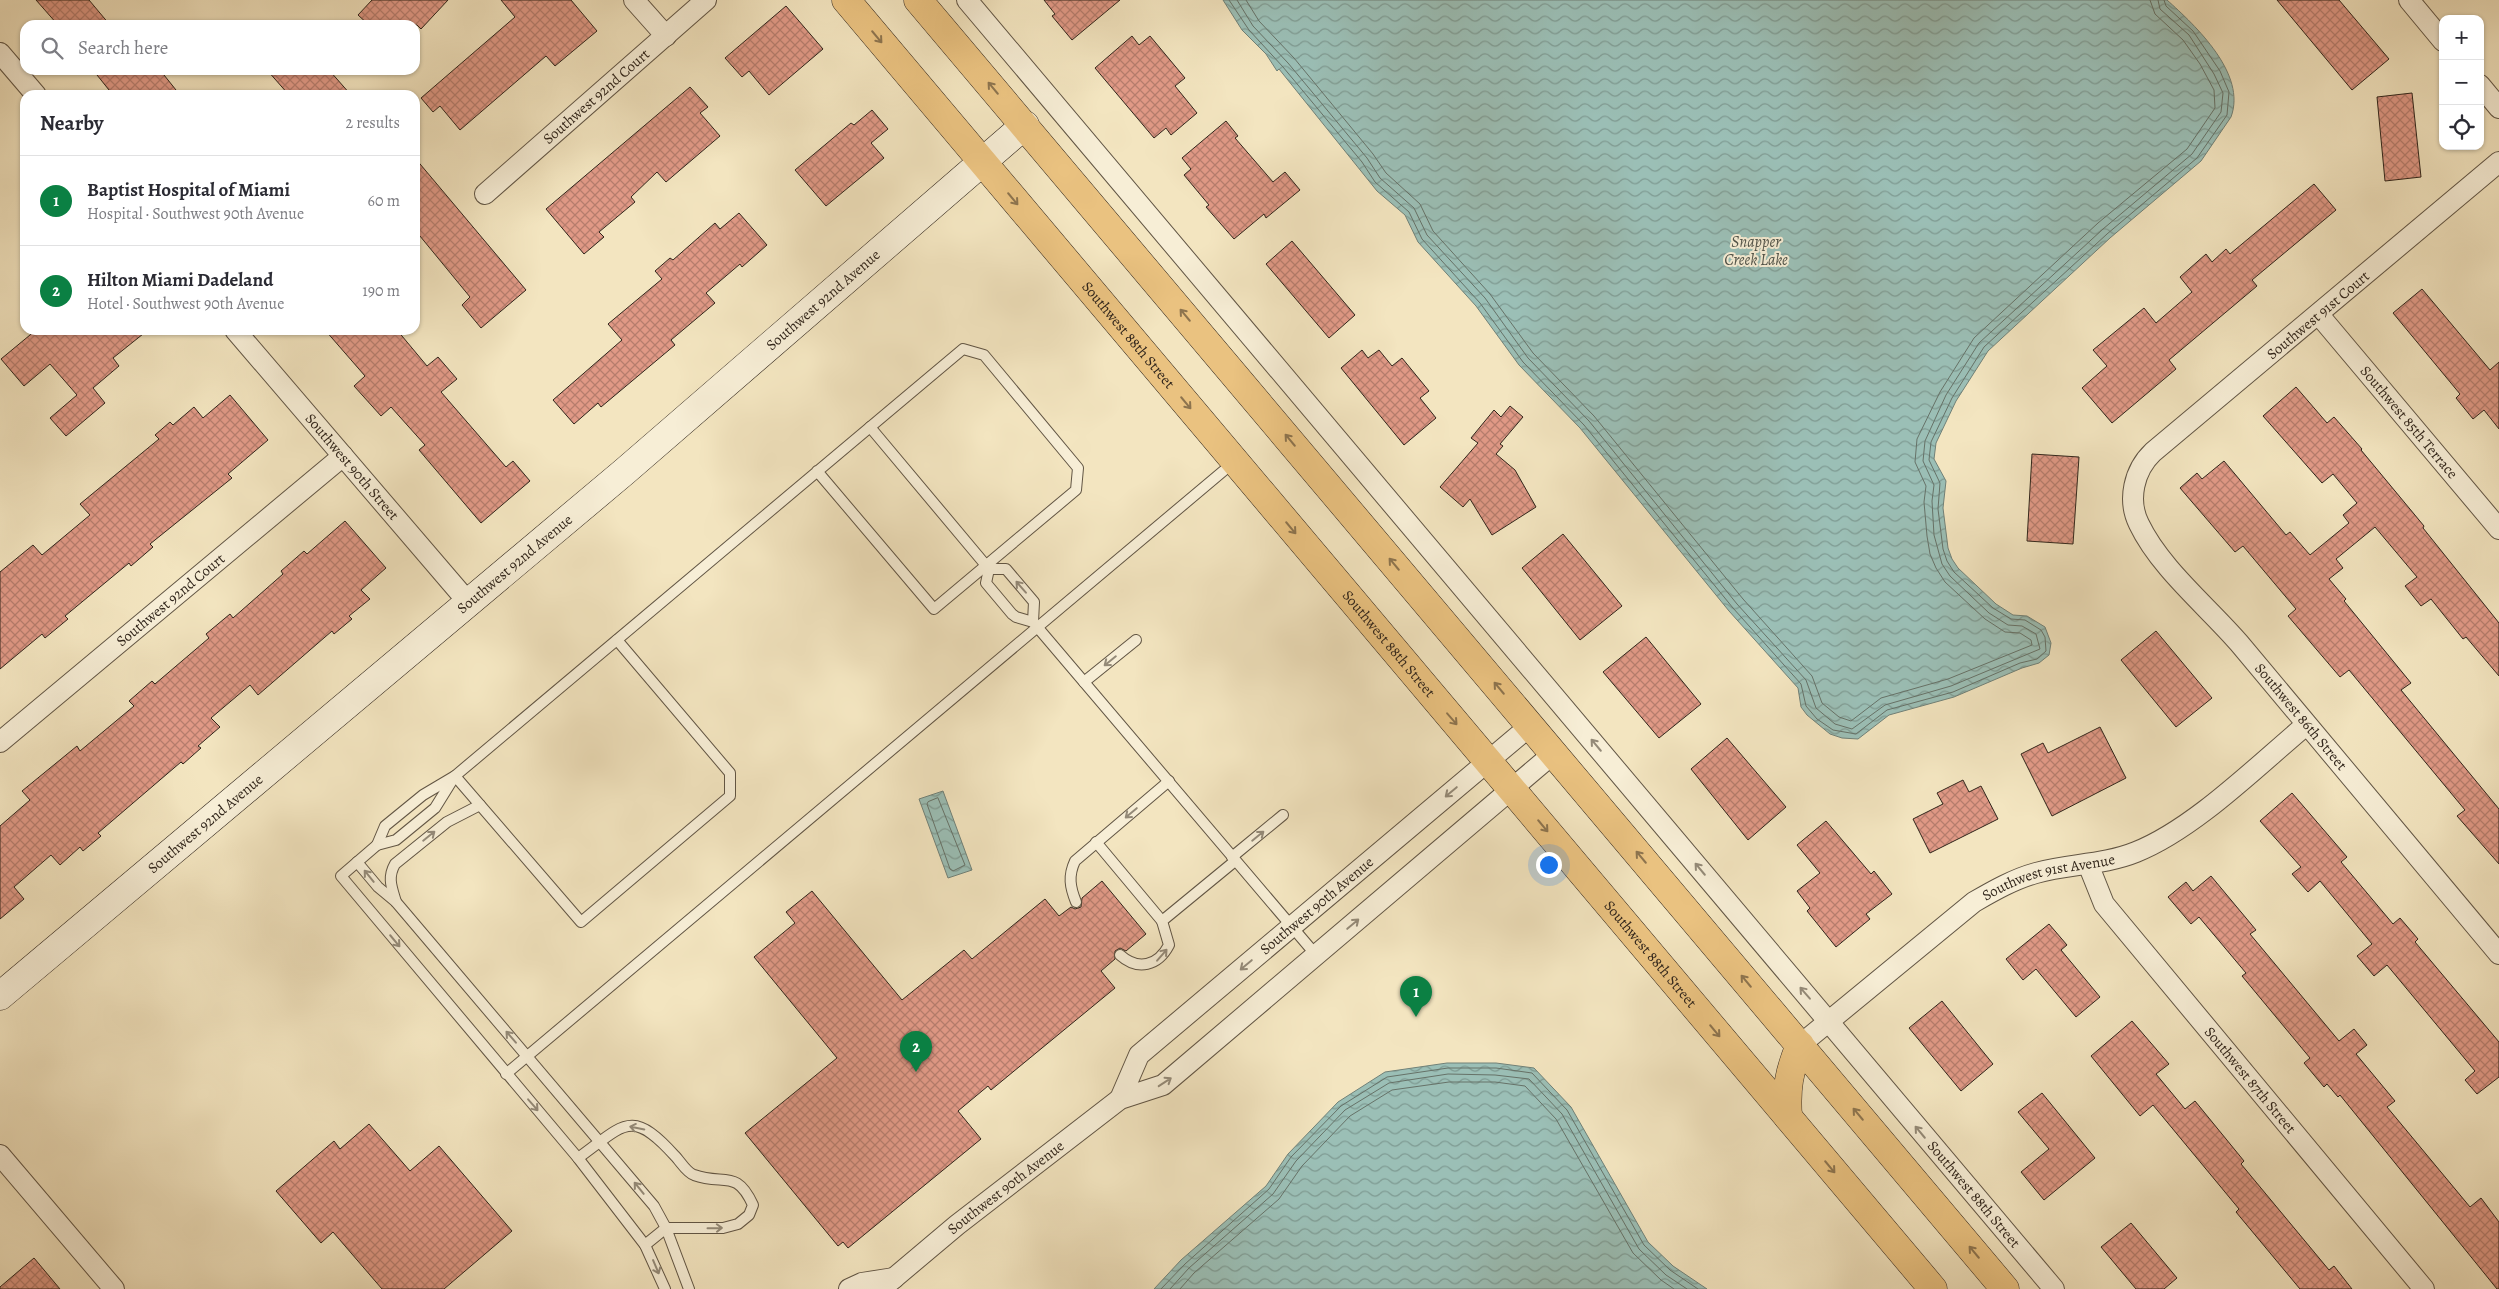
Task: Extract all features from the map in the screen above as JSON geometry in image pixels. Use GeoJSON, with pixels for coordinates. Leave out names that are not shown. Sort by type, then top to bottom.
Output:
{"type":"FeatureCollection","features":[{"type":"Feature","properties":{"kind":"main road","name":"Southwest 88th Street"},"geometry":{"type":"LineString","coordinates":[[846,0],[1933,1289]]}},
{"type":"Feature","properties":{"kind":"main road"},"geometry":{"type":"LineString","coordinates":[[918,0],[2005,1289]]}},
{"type":"Feature","properties":{"kind":"main road"},"geometry":{"type":"LineString","coordinates":[[1788,1117],[1786,1091],[1788,1077],[1800,1045]]}},
{"type":"Feature","properties":{"kind":"street"},"geometry":{"type":"LineString","coordinates":[[634,0],[666,36]]}},
{"type":"Feature","properties":{"kind":"street","name":"Southwest 92nd Court"},"geometry":{"type":"LineString","coordinates":[[485,194],[706,0]]}},
{"type":"Feature","properties":{"kind":"street","name":"Southwest 88th Street"},"geometry":{"type":"LineString","coordinates":[[968,0],[2054,1289]]}},
{"type":"Feature","properties":{"kind":"street"},"geometry":{"type":"LineString","coordinates":[[2409,0],[2439,36]]}},
{"type":"Feature","properties":{"kind":"street"},"geometry":{"type":"LineString","coordinates":[[3,62],[31,90]]}},
{"type":"Feature","properties":{"kind":"street"},"geometry":{"type":"LineString","coordinates":[[2484,90],[2499,108]]}},
{"type":"Feature","properties":{"kind":"street","name":"Southwest 92nd Avenue"},"geometry":{"type":"LineString","coordinates":[[0,996],[624,472],[1024,125]]}},
{"type":"Feature","properties":{"kind":"street","name":"Southwest 91st Court"},"geometry":{"type":"LineString","coordinates":[[2139,469],[2153,452],[2319,315],[2499,162]]}},
{"type":"Feature","properties":{"kind":"street","name":"Southwest 85th Terrace"},"geometry":{"type":"LineString","coordinates":[[2319,315],[2499,529]]}},
{"type":"Feature","properties":{"kind":"street","name":"Southwest 90th Street"},"geometry":{"type":"LineString","coordinates":[[239,335],[468,602]]}},
{"type":"Feature","properties":{"kind":"street","name":"Southwest 92nd Court"},"geometry":{"type":"LineString","coordinates":[[0,742],[343,456]]}},
{"type":"Feature","properties":{"kind":"street","name":"Southwest 86th Street"},"geometry":{"type":"LineString","coordinates":[[2139,469],[2135,483],[2134,510],[2138,524],[2149,541],[2237,642],[2499,954]]}},
{"type":"Feature","properties":{"kind":"street","name":"Southwest 91st Avenue"},"geometry":{"type":"LineString","coordinates":[[1800,1045],[1974,902],[2002,886],[2036,873],[2126,856],[2166,837],[2200,814],[2306,725]]}},
{"type":"Feature","properties":{"kind":"street","name":"Southwest 90th Avenue"},"geometry":{"type":"LineString","coordinates":[[1120,1098],[1139,1055],[1530,726]]}},
{"type":"Feature","properties":{"kind":"street","name":"Southwest 90th Avenue"},"geometry":{"type":"LineString","coordinates":[[849,1289],[862,1283],[888,1283],[1013,1180],[1120,1098],[1163,1085],[1554,753]]}},
{"type":"Feature","properties":{"kind":"street","name":"Southwest 87th Street"},"geometry":{"type":"LineString","coordinates":[[2088,864],[2104,904],[2424,1289]]}},
{"type":"Feature","properties":{"kind":"street"},"geometry":{"type":"LineString","coordinates":[[0,1155],[114,1289]]}},
{"type":"Feature","properties":{"kind":"lane"},"geometry":{"type":"LineString","coordinates":[[377,845],[384,826],[423,795],[455,776],[817,471],[963,349],[984,354],[1078,468],[1076,490],[987,567],[934,609],[817,471]]}},
{"type":"Feature","properties":{"kind":"lane"},"geometry":{"type":"LineString","coordinates":[[870,427],[987,567],[986,583],[1012,614],[1016,618],[1035,624],[1316,955]]}},
{"type":"Feature","properties":{"kind":"lane"},"geometry":{"type":"LineString","coordinates":[[506,1074],[1035,624],[1235,461]]}},
{"type":"Feature","properties":{"kind":"lane"},"geometry":{"type":"LineString","coordinates":[[987,567],[1006,569],[1034,602],[1035,624]]}},
{"type":"Feature","properties":{"kind":"lane"},"geometry":{"type":"LineString","coordinates":[[455,776],[581,922],[730,796],[730,773],[617,640]]}},
{"type":"Feature","properties":{"kind":"lane"},"geometry":{"type":"LineString","coordinates":[[1084,682],[1136,640]]}},
{"type":"Feature","properties":{"kind":"lane"},"geometry":{"type":"LineString","coordinates":[[455,776],[436,808],[396,840],[377,845],[341,876],[578,1158],[645,1245],[665,1289]]}},
{"type":"Feature","properties":{"kind":"lane"},"geometry":{"type":"LineString","coordinates":[[1076,902],[1070,883],[1070,872],[1075,860],[1169,781]]}},
{"type":"Feature","properties":{"kind":"lane"},"geometry":{"type":"LineString","coordinates":[[396,902],[390,880],[391,872],[396,864],[447,822],[480,805]]}},
{"type":"Feature","properties":{"kind":"lane"},"geometry":{"type":"LineString","coordinates":[[1162,921],[1283,815]]}},
{"type":"Feature","properties":{"kind":"lane"},"geometry":{"type":"LineString","coordinates":[[1096,842],[1162,921],[1169,945],[1158,959],[1151,964],[1138,966],[1120,955]]}},
{"type":"Feature","properties":{"kind":"lane"},"geometry":{"type":"LineString","coordinates":[[357,862],[378,887],[396,902],[654,1206],[666,1228],[690,1289]]}},
{"type":"Feature","properties":{"kind":"lane"},"geometry":{"type":"LineString","coordinates":[[578,1158],[623,1126],[638,1126],[656,1135],[692,1175],[734,1181],[746,1189],[753,1205],[749,1215],[738,1224],[723,1228],[666,1228],[645,1245]]}},
{"type":"Feature","properties":{"kind":"water","name":"Snapper Creek Lake"},"geometry":{"type":"Polygon","coordinates":[[[1223,0],[2167,0],[2204,37],[2216,52],[2225,68],[2232,84],[2234,101],[2231,117],[2201,161],[2110,238],[1988,351],[1956,401],[1936,443],[1934,459],[1946,481],[1943,508],[1948,548],[1952,559],[1958,568],[1996,604],[2013,615],[2027,616],[2045,627],[2051,643],[2049,655],[2039,663],[2022,668],[1954,697],[1889,715],[1858,739],[1842,738],[1830,734],[1807,715],[1801,707],[1798,688],[1729,611],[1580,428],[1519,365],[1476,306],[1418,242],[1405,215],[1377,191],[1279,69],[1277,71],[1266,54],[1242,30],[1223,0]]]}},
{"type":"Feature","properties":{"kind":"water"},"geometry":{"type":"Polygon","coordinates":[[[943,791],[972,870],[948,878],[919,799],[943,791]]]}},
{"type":"Feature","properties":{"kind":"water"},"geometry":{"type":"Polygon","coordinates":[[[1447,1063],[1496,1063],[1534,1068],[1571,1107],[1648,1242],[1673,1266],[1707,1289],[1154,1289],[1181,1260],[1266,1186],[1288,1154],[1338,1102],[1385,1072],[1447,1063]]]}},
{"type":"Feature","properties":{"kind":"building"},"geometry":{"type":"Polygon","coordinates":[[[36,0],[89,0],[106,20],[54,20],[36,0]]]}},
{"type":"Feature","properties":{"kind":"building"},"geometry":{"type":"Polygon","coordinates":[[[372,0],[448,0],[421,29],[420,20],[364,20],[358,15],[372,0]]]}},
{"type":"Feature","properties":{"kind":"building"},"geometry":{"type":"Polygon","coordinates":[[[501,0],[571,0],[597,31],[555,66],[546,56],[460,130],[440,106],[433,112],[421,98],[515,17],[501,0]]]}},
{"type":"Feature","properties":{"kind":"building"},"geometry":{"type":"Polygon","coordinates":[[[1044,0],[1120,0],[1072,40],[1052,16],[1055,14],[1044,0]]]}},
{"type":"Feature","properties":{"kind":"building"},"geometry":{"type":"Polygon","coordinates":[[[2277,0],[2339,0],[2389,59],[2352,90],[2277,0]]]}},
{"type":"Feature","properties":{"kind":"building"},"geometry":{"type":"Polygon","coordinates":[[[786,6],[823,49],[769,95],[749,71],[742,77],[725,58],[786,6]]]}},
{"type":"Feature","properties":{"kind":"building"},"geometry":{"type":"Polygon","coordinates":[[[1132,36],[1139,45],[1150,36],[1185,78],[1175,86],[1197,113],[1171,135],[1166,128],[1154,138],[1095,68],[1132,36]]]}},
{"type":"Feature","properties":{"kind":"building"},"geometry":{"type":"Polygon","coordinates":[[[97,75],[164,75],[176,90],[109,90],[97,75]]]}},
{"type":"Feature","properties":{"kind":"building"},"geometry":{"type":"Polygon","coordinates":[[[271,75],[333,75],[347,90],[285,90],[271,75]]]}},
{"type":"Feature","properties":{"kind":"building"},"geometry":{"type":"Polygon","coordinates":[[[690,87],[708,107],[700,113],[720,136],[666,182],[657,172],[631,197],[635,202],[599,232],[604,237],[584,254],[546,209],[690,87]]]}},
{"type":"Feature","properties":{"kind":"building"},"geometry":{"type":"Polygon","coordinates":[[[2412,93],[2421,177],[2385,181],[2377,97],[2412,93]]]}},
{"type":"Feature","properties":{"kind":"building"},"geometry":{"type":"Polygon","coordinates":[[[872,110],[888,129],[871,143],[884,158],[826,206],[795,170],[851,123],[854,125],[872,110]]]}},
{"type":"Feature","properties":{"kind":"building"},"geometry":{"type":"Polygon","coordinates":[[[1226,121],[1238,136],[1235,138],[1273,182],[1285,172],[1300,190],[1266,218],[1264,214],[1234,239],[1206,207],[1209,205],[1184,175],[1191,169],[1182,158],[1226,121]]]}},
{"type":"Feature","properties":{"kind":"building"},"geometry":{"type":"Polygon","coordinates":[[[420,164],[526,290],[481,328],[462,305],[470,297],[420,236],[420,164]]]}},
{"type":"Feature","properties":{"kind":"building"},"geometry":{"type":"Polygon","coordinates":[[[2314,184],[2336,210],[2252,280],[2257,286],[2169,360],[2176,369],[2112,423],[2082,388],[2107,366],[2093,350],[2144,308],[2156,323],[2192,292],[2180,277],[2206,254],[2212,262],[2226,249],[2230,254],[2314,184]]]}},
{"type":"Feature","properties":{"kind":"building"},"geometry":{"type":"Polygon","coordinates":[[[739,213],[767,245],[742,267],[740,264],[706,293],[715,303],[671,340],[675,345],[601,407],[598,403],[574,424],[553,400],[622,340],[608,324],[662,279],[655,271],[670,258],[673,260],[715,223],[720,229],[739,213]]]}},
{"type":"Feature","properties":{"kind":"building"},"geometry":{"type":"Polygon","coordinates":[[[1292,241],[1355,315],[1329,338],[1266,264],[1292,241]]]}},
{"type":"Feature","properties":{"kind":"building"},"geometry":{"type":"Polygon","coordinates":[[[2422,289],[2490,370],[2499,362],[2499,429],[2484,410],[2473,419],[2456,398],[2460,394],[2393,313],[2422,289]]]}},
{"type":"Feature","properties":{"kind":"building"},"geometry":{"type":"Polygon","coordinates":[[[30,335],[142,335],[113,358],[119,366],[93,388],[105,403],[66,436],[50,418],[77,395],[50,364],[24,386],[1,359],[30,335]]]}},
{"type":"Feature","properties":{"kind":"building"},"geometry":{"type":"Polygon","coordinates":[[[329,335],[401,335],[427,366],[438,357],[457,379],[441,392],[506,467],[513,461],[530,481],[481,523],[419,450],[425,445],[391,407],[381,416],[354,386],[365,376],[329,335]]]}},
{"type":"Feature","properties":{"kind":"building"},"geometry":{"type":"Polygon","coordinates":[[[1362,350],[1368,358],[1379,350],[1392,366],[1402,358],[1429,391],[1420,398],[1436,418],[1404,445],[1341,368],[1362,350]]]}},
{"type":"Feature","properties":{"kind":"building"},"geometry":{"type":"Polygon","coordinates":[[[2296,387],[2327,423],[2334,417],[2362,449],[2499,623],[2499,676],[2466,637],[2463,639],[2431,599],[2421,606],[2405,586],[2417,577],[2375,527],[2336,559],[2343,568],[2329,579],[2346,599],[2344,601],[2411,683],[2401,690],[2499,809],[2499,864],[2457,816],[2465,810],[2349,670],[2340,677],[2288,616],[2296,609],[2243,546],[2235,552],[2180,488],[2197,473],[2202,479],[2224,461],[2286,535],[2290,532],[2310,555],[2349,523],[2343,515],[2357,503],[2333,474],[2322,483],[2263,416],[2296,387]]]}},
{"type":"Feature","properties":{"kind":"building"},"geometry":{"type":"Polygon","coordinates":[[[230,395],[268,440],[228,474],[232,478],[150,544],[153,547],[131,566],[129,563],[65,616],[68,619],[45,638],[42,634],[0,669],[0,572],[33,545],[42,555],[90,515],[80,504],[159,439],[155,435],[170,422],[173,425],[194,407],[203,418],[230,395]]]}},
{"type":"Feature","properties":{"kind":"building"},"geometry":{"type":"Polygon","coordinates":[[[1510,406],[1523,417],[1500,444],[1503,446],[1496,454],[1515,470],[1536,507],[1492,535],[1470,499],[1463,507],[1440,487],[1478,443],[1471,438],[1494,410],[1501,417],[1510,406]]]}},
{"type":"Feature","properties":{"kind":"building"},"geometry":{"type":"Polygon","coordinates":[[[2032,454],[2079,457],[2073,544],[2027,541],[2032,454]]]}},
{"type":"Feature","properties":{"kind":"building"},"geometry":{"type":"Polygon","coordinates":[[[345,521],[386,568],[361,590],[370,599],[349,616],[352,619],[334,634],[332,631],[258,695],[250,685],[211,718],[220,727],[198,746],[201,748],[183,764],[181,762],[98,833],[101,836],[83,851],[80,847],[60,865],[51,855],[14,887],[24,899],[0,919],[0,826],[30,800],[22,791],[77,746],[80,751],[134,706],[129,701],[152,681],[155,684],[209,638],[206,634],[230,614],[233,618],[283,574],[281,571],[304,551],[307,554],[345,521]]]}},
{"type":"Feature","properties":{"kind":"building"},"geometry":{"type":"Polygon","coordinates":[[[1563,534],[1622,606],[1580,640],[1522,568],[1563,534]]]}},
{"type":"Feature","properties":{"kind":"building"},"geometry":{"type":"Polygon","coordinates":[[[2156,631],[2212,698],[2176,727],[2121,660],[2156,631]]]}},
{"type":"Feature","properties":{"kind":"building"},"geometry":{"type":"Polygon","coordinates":[[[1646,637],[1701,704],[1659,738],[1603,672],[1646,637]]]}},
{"type":"Feature","properties":{"kind":"building"},"geometry":{"type":"Polygon","coordinates":[[[2100,727],[2126,778],[2052,816],[2021,754],[2043,743],[2048,753],[2100,727]]]}},
{"type":"Feature","properties":{"kind":"building"},"geometry":{"type":"Polygon","coordinates":[[[1727,738],[1786,807],[1748,840],[1691,769],[1727,738]]]}},
{"type":"Feature","properties":{"kind":"building"},"geometry":{"type":"Polygon","coordinates":[[[1963,780],[1969,792],[1981,786],[1998,819],[1930,853],[1913,819],[1943,804],[1937,793],[1963,780]]]}},
{"type":"Feature","properties":{"kind":"building"},"geometry":{"type":"Polygon","coordinates":[[[2292,793],[2347,857],[2341,862],[2393,924],[2400,918],[2418,939],[2415,942],[2499,1042],[2499,1077],[2477,1094],[2465,1080],[2475,1071],[2387,965],[2374,976],[2357,956],[2372,944],[2320,881],[2308,892],[2292,874],[2301,867],[2260,821],[2292,793]]]}},
{"type":"Feature","properties":{"kind":"building"},"geometry":{"type":"Polygon","coordinates":[[[1826,821],[1871,874],[1874,871],[1892,894],[1866,914],[1870,919],[1836,947],[1807,911],[1810,908],[1797,891],[1820,873],[1797,845],[1826,821]]]}},
{"type":"Feature","properties":{"kind":"building"},"geometry":{"type":"Polygon","coordinates":[[[2211,876],[2256,930],[2250,934],[2339,1041],[2354,1029],[2367,1045],[2356,1054],[2395,1101],[2387,1107],[2470,1207],[2481,1198],[2499,1222],[2499,1289],[2497,1289],[2340,1095],[2338,1097],[2327,1084],[2324,1087],[2304,1063],[2310,1058],[2242,976],[2246,973],[2199,917],[2191,924],[2168,897],[2186,882],[2193,891],[2211,876]]]}},
{"type":"Feature","properties":{"kind":"building"},"geometry":{"type":"Polygon","coordinates":[[[1102,881],[1146,934],[1126,951],[1120,948],[1115,951],[1115,959],[1101,971],[1115,988],[991,1090],[988,1086],[958,1111],[981,1139],[848,1248],[843,1242],[838,1246],[745,1133],[837,1058],[754,957],[795,923],[786,912],[812,891],[902,1000],[964,950],[972,959],[1045,899],[1059,916],[1071,907],[1075,909],[1081,907],[1082,898],[1102,881]]]}},
{"type":"Feature","properties":{"kind":"building"},"geometry":{"type":"Polygon","coordinates":[[[2049,924],[2067,945],[2061,950],[2100,997],[2076,1017],[2036,969],[2023,980],[2006,959],[2049,924]]]}},
{"type":"Feature","properties":{"kind":"building"},"geometry":{"type":"Polygon","coordinates":[[[1942,1001],[1993,1064],[1961,1091],[1909,1028],[1942,1001]]]}},
{"type":"Feature","properties":{"kind":"building"},"geometry":{"type":"Polygon","coordinates":[[[2132,1021],[2169,1064],[2156,1074],[2185,1109],[2195,1101],[2244,1161],[2241,1164],[2329,1270],[2334,1266],[2352,1289],[2300,1289],[2236,1212],[2239,1209],[2153,1105],[2140,1116],[2091,1056],[2132,1021]]]}},
{"type":"Feature","properties":{"kind":"building"},"geometry":{"type":"Polygon","coordinates":[[[2042,1093],[2095,1158],[2044,1200],[2021,1172],[2049,1149],[2018,1112],[2042,1093]]]}},
{"type":"Feature","properties":{"kind":"building"},"geometry":{"type":"Polygon","coordinates":[[[369,1124],[410,1171],[439,1146],[512,1231],[444,1289],[382,1289],[333,1232],[321,1243],[276,1191],[334,1141],[340,1149],[369,1124]]]}},
{"type":"Feature","properties":{"kind":"building"},"geometry":{"type":"Polygon","coordinates":[[[2131,1223],[2177,1278],[2164,1289],[2136,1289],[2101,1247],[2131,1223]]]}},
{"type":"Feature","properties":{"kind":"building"},"geometry":{"type":"Polygon","coordinates":[[[34,1258],[60,1289],[0,1289],[0,1287],[34,1258]]]}},
{"type":"Feature","properties":{"kind":"place","name":"Baptist Hospital of Miami"},"geometry":{"type":"Point","coordinates":[1416,1017]}},
{"type":"Feature","properties":{"kind":"place","name":"Hilton Miami Dadeland"},"geometry":{"type":"Point","coordinates":[916,1072]}}]}
